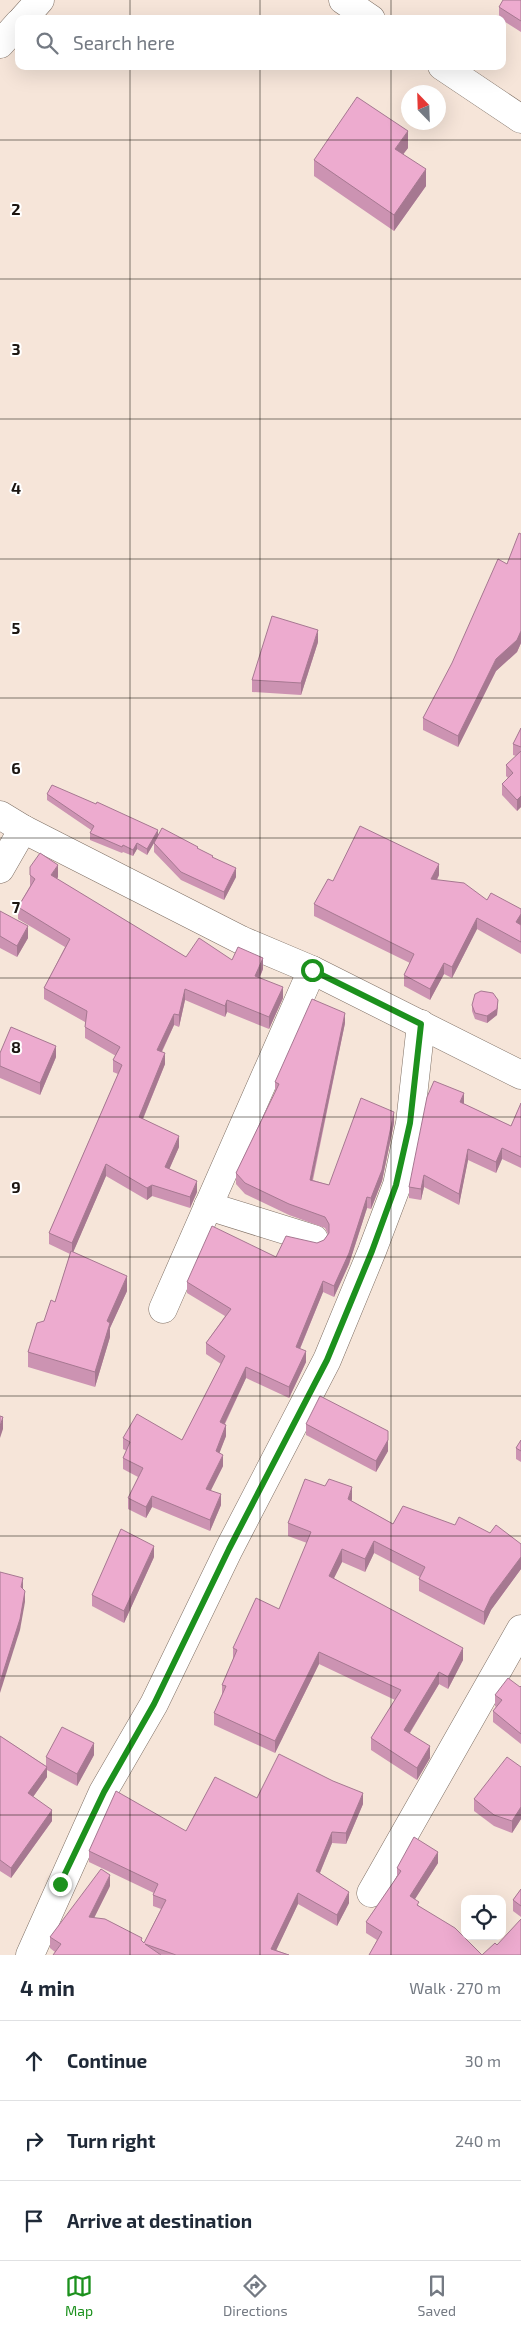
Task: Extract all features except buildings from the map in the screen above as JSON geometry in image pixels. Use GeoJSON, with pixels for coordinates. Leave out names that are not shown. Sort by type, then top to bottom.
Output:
{"type":"FeatureCollection","features":[{"type":"Feature","properties":{"kind":"street"},"geometry":{"type":"LineString","coordinates":[[27,15],[40,0]]}},
{"type":"Feature","properties":{"kind":"street"},"geometry":{"type":"LineString","coordinates":[[343,0],[365,15]]}},
{"type":"Feature","properties":{"kind":"street"},"geometry":{"type":"LineString","coordinates":[[0,44],[15,28]]}},
{"type":"Feature","properties":{"kind":"street"},"geometry":{"type":"LineString","coordinates":[[448,70],[521,119]]}},
{"type":"Feature","properties":{"kind":"street"},"geometry":{"type":"LineString","coordinates":[[0,815],[23,829],[241,940],[312,970],[521,1075]]}},
{"type":"Feature","properties":{"kind":"street"},"geometry":{"type":"LineString","coordinates":[[0,869],[23,829]]}},
{"type":"Feature","properties":{"kind":"street"},"geometry":{"type":"LineString","coordinates":[[163,1309],[312,970]]}},
{"type":"Feature","properties":{"kind":"street"},"geometry":{"type":"LineString","coordinates":[[30,1955],[104,1792],[154,1704],[229,1549],[327,1360],[372,1251],[396,1185],[410,1123],[421,1024]]}},
{"type":"Feature","properties":{"kind":"street"},"geometry":{"type":"LineString","coordinates":[[208,1206],[314,1239]]}},
{"type":"Feature","properties":{"kind":"street"},"geometry":{"type":"LineString","coordinates":[[371,1892],[521,1629]]}},
{"type":"Feature","properties":{"kind":"route"},"geometry":{"type":"LineString","coordinates":[[60,1884],[104,1792],[154,1704],[229,1549],[327,1360],[372,1251],[396,1185],[410,1123],[421,1024],[312,970]]}}]}
